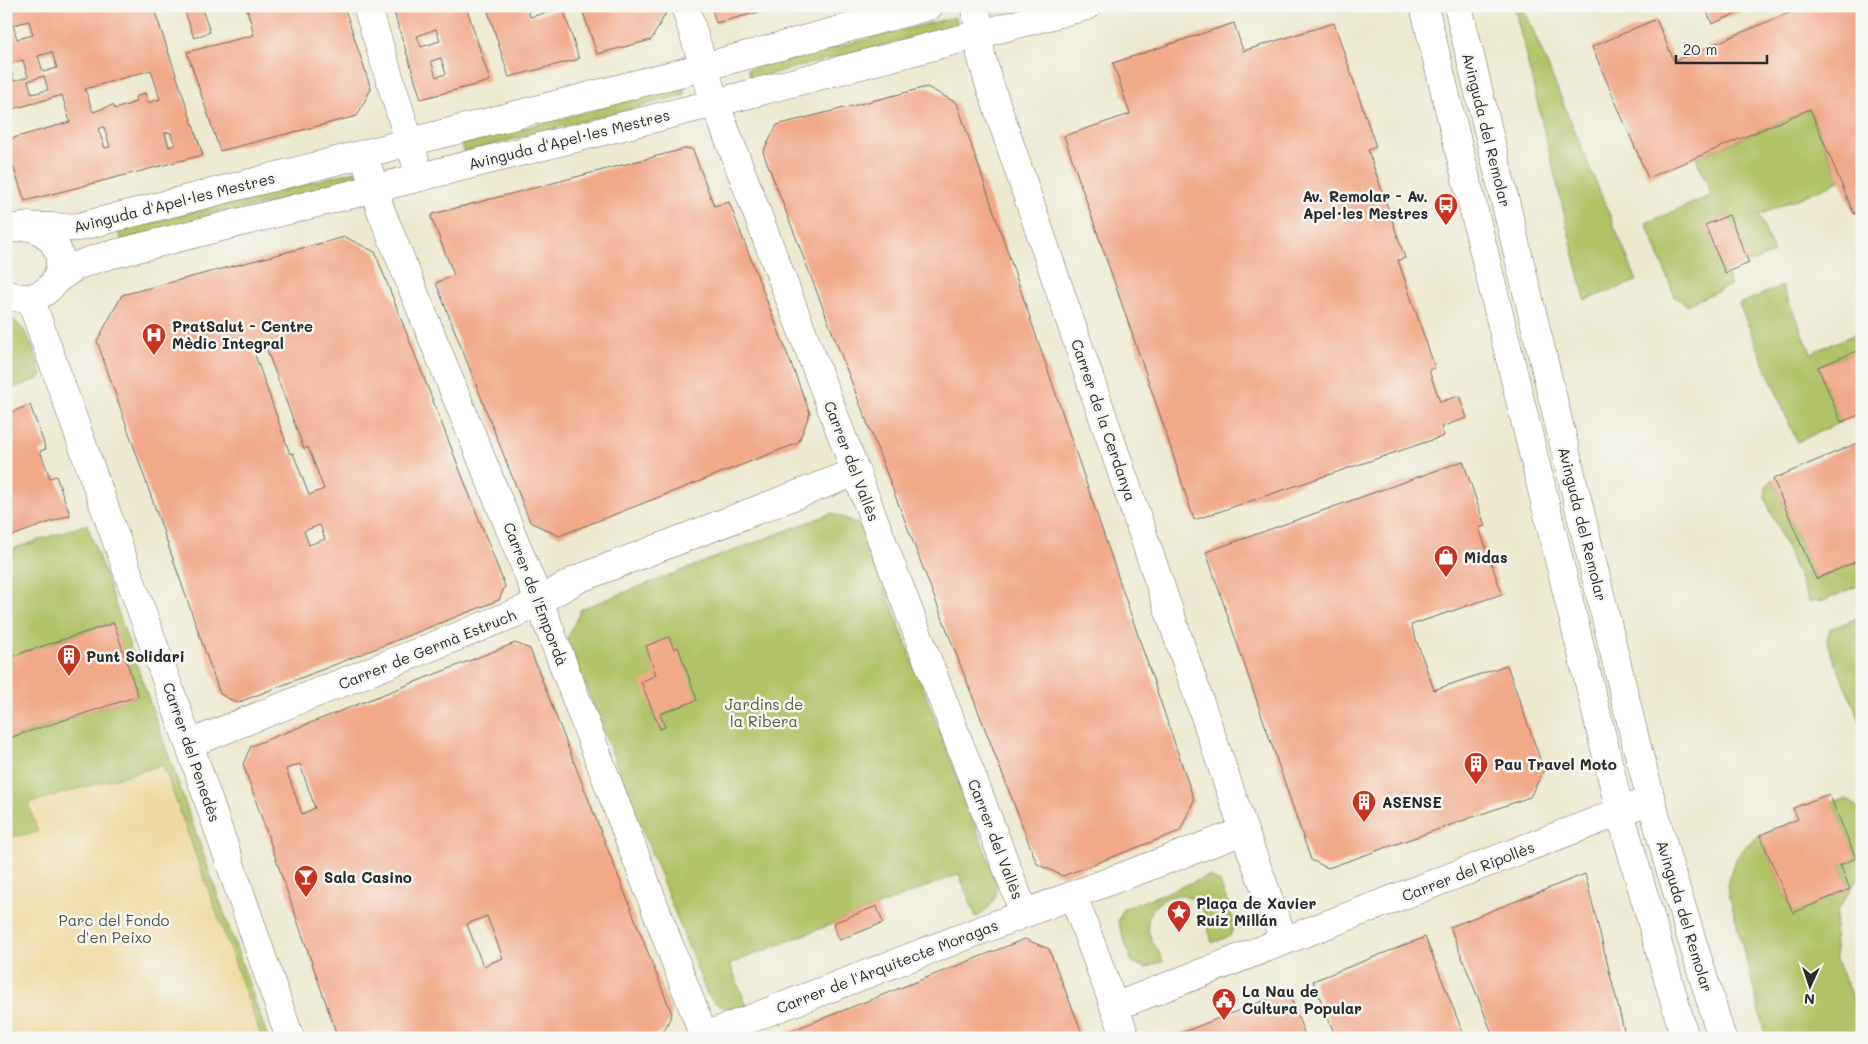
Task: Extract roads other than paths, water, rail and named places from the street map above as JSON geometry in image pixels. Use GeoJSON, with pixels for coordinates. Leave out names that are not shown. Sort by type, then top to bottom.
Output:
{"type":"FeatureCollection","features":[{"type":"Feature","properties":{"kind":"street"},"geometry":{"type":"LineString","coordinates":[[366,6],[420,177]]}},
{"type":"Feature","properties":{"kind":"street","name":"Carrer del Vallès"},"geometry":{"type":"LineString","coordinates":[[685,6],[715,103],[1024,913]]}},
{"type":"Feature","properties":{"kind":"street","name":"Avinguda d'Apel·les Mestres"},"geometry":{"type":"LineString","coordinates":[[13,223],[62,228],[78,227],[704,67],[928,6]]}},
{"type":"Feature","properties":{"kind":"street","name":"Carrer de la Cerdanya"},"geometry":{"type":"LineString","coordinates":[[976,6],[978,34],[988,80],[1244,831]]}},
{"type":"Feature","properties":{"kind":"street","name":"Avinguda d'Apel·les Mestres"},"geometry":{"type":"LineString","coordinates":[[18,296],[46,292],[56,280],[76,266],[98,258],[715,103],[1087,6]]}},
{"type":"Feature","properties":{"kind":"street","name":"Avinguda del Remolar"},"geometry":{"type":"LineString","coordinates":[[1424,6],[1620,812],[1685,1038]]}},
{"type":"Feature","properties":{"kind":"street","name":"Avinguda del Remolar"},"geometry":{"type":"LineString","coordinates":[[1458,6],[1651,800],[1722,1038]]}},
{"type":"Feature","properties":{"kind":"street","name":"Carrer de l'Empordà"},"geometry":{"type":"LineString","coordinates":[[364,154],[382,211],[539,601],[702,1037]]}},
{"type":"Feature","properties":{"kind":"street","name":"Avinguda d'Apel·les Mestres"},"geometry":{"type":"LineString","coordinates":[[13,223],[39,229],[48,235],[55,244],[60,254],[60,265],[56,280]]}},
{"type":"Feature","properties":{"kind":"street","name":"Carrer del Penedès"},"geometry":{"type":"LineString","coordinates":[[18,296],[189,744],[290,1038]]}},
{"type":"Feature","properties":{"kind":"street","name":"Carrer de Germà Estruch"},"geometry":{"type":"LineString","coordinates":[[189,744],[523,610],[578,579],[856,472]]}},
{"type":"Feature","properties":{"kind":"street","name":"Carrer del Ripollès"},"geometry":{"type":"LineString","coordinates":[[1284,941],[1651,800]]}},
{"type":"Feature","properties":{"kind":"street"},"geometry":{"type":"LineString","coordinates":[[1114,1007],[1284,941],[1244,831],[1073,895],[1114,1007],[1126,1038]]}},
{"type":"Feature","properties":{"kind":"street","name":"Carrer de l'Arquitecte Moragas"},"geometry":{"type":"LineString","coordinates":[[702,1037],[1073,895]]}},
{"type":"Feature","properties":{"kind":"place","name":"Av. Remolar - Av. Apel·les Mestres"},"geometry":{"type":"Point","coordinates":[1446,226]}},
{"type":"Feature","properties":{"kind":"place","name":"PratSalut - Centre Mèdic Integral"},"geometry":{"type":"Point","coordinates":[154,356]}},
{"type":"Feature","properties":{"kind":"place","name":"Midas"},"geometry":{"type":"Point","coordinates":[1446,578]}},
{"type":"Feature","properties":{"kind":"place","name":"Punt Solidari"},"geometry":{"type":"Point","coordinates":[69,677]}},
{"type":"Feature","properties":{"kind":"place","name":"Pau Travel Moto"},"geometry":{"type":"Point","coordinates":[1476,785]}},
{"type":"Feature","properties":{"kind":"place","name":"ASENSE"},"geometry":{"type":"Point","coordinates":[1364,823]}},
{"type":"Feature","properties":{"kind":"place","name":"Sala Casino"},"geometry":{"type":"Point","coordinates":[306,898]}},
{"type":"Feature","properties":{"kind":"place","name":"Plaça de Xavier Ruiz Millán"},"geometry":{"type":"Point","coordinates":[1179,933]}},
{"type":"Feature","properties":{"kind":"place","name":"La Nau de Cultura Popular"},"geometry":{"type":"Point","coordinates":[1224,1021]}},
{"type":"Feature","properties":{"kind":"park label","name":"Jardins de la Ribera"},"geometry":{"type":"Point","coordinates":[764,712]}},
{"type":"Feature","properties":{"kind":"park label","name":"Parc del Fondo d'en Peixo"},"geometry":{"type":"Point","coordinates":[114,928]}}]}
